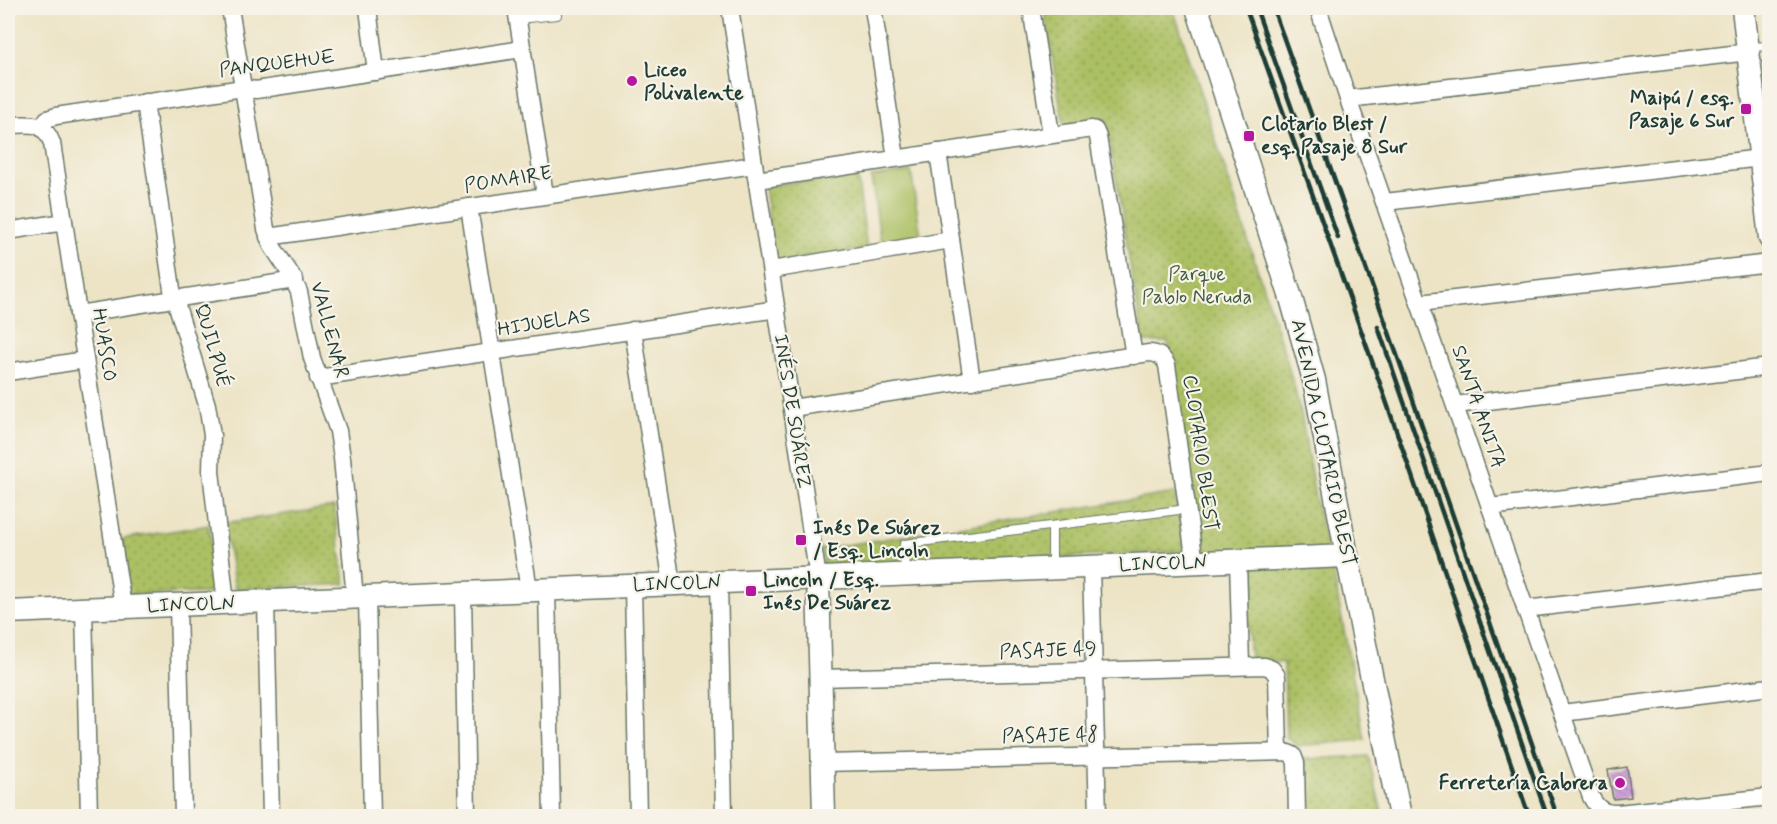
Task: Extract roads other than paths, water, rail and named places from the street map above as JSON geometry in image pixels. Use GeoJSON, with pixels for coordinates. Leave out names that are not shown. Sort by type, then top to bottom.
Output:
{"type":"FeatureCollection","features":[{"type":"Feature","properties":{"kind":"street","name":"VALLENAR"},"geometry":{"type":"LineString","coordinates":[[230,8],[263,219],[275,251],[295,280],[312,358],[334,417],[340,444],[361,597],[372,816]]}},
{"type":"Feature","properties":{"kind":"street"},"geometry":{"type":"LineString","coordinates":[[368,8],[376,72]]}},
{"type":"Feature","properties":{"kind":"street","name":"INÉS DE SUÁREZ"},"geometry":{"type":"LineString","coordinates":[[730,8],[818,578],[824,816]]}},
{"type":"Feature","properties":{"kind":"street"},"geometry":{"type":"LineString","coordinates":[[873,8],[896,158]]}},
{"type":"Feature","properties":{"kind":"street"},"geometry":{"type":"LineString","coordinates":[[1031,8],[1051,134]]}},
{"type":"Feature","properties":{"kind":"street","name":"AVENIDA CLOTARIO BLEST"},"geometry":{"type":"LineString","coordinates":[[1197,8],[1303,338],[1321,413],[1347,556],[1400,816]]}},
{"type":"Feature","properties":{"kind":"street","name":"SANTA ANITA"},"geometry":{"type":"LineString","coordinates":[[1318,8],[1591,797],[1591,811]]}},
{"type":"Feature","properties":{"kind":"street"},"geometry":{"type":"LineString","coordinates":[[1743,8],[1755,48],[1763,128],[1761,158],[1769,236]]}},
{"type":"Feature","properties":{"kind":"street"},"geometry":{"type":"LineString","coordinates":[[517,13],[545,195]]}},
{"type":"Feature","properties":{"kind":"street"},"geometry":{"type":"LineString","coordinates":[[1348,99],[1755,48]]}},
{"type":"Feature","properties":{"kind":"street","name":"PANQUEHUE"},"geometry":{"type":"LineString","coordinates":[[42,128],[51,117],[243,88],[256,90],[522,49]]}},
{"type":"Feature","properties":{"kind":"street","name":"QUILPUÉ"},"geometry":{"type":"LineString","coordinates":[[145,102],[172,289],[204,393],[210,425],[212,480],[226,603]]}},
{"type":"Feature","properties":{"kind":"street"},"geometry":{"type":"LineString","coordinates":[[8,125],[33,124],[42,128]]}},
{"type":"Feature","properties":{"kind":"street","name":"HUASCO"},"geometry":{"type":"LineString","coordinates":[[42,128],[47,132],[52,143],[123,608]]}},
{"type":"Feature","properties":{"kind":"street","name":"POMAIRE"},"geometry":{"type":"LineString","coordinates":[[268,237],[545,195],[896,158],[1088,129],[1095,130],[1098,137],[1134,356]]}},
{"type":"Feature","properties":{"kind":"street"},"geometry":{"type":"LineString","coordinates":[[938,152],[972,381]]}},
{"type":"Feature","properties":{"kind":"street"},"geometry":{"type":"LineString","coordinates":[[1385,202],[1761,158]]}},
{"type":"Feature","properties":{"kind":"street"},"geometry":{"type":"LineString","coordinates":[[469,207],[492,352],[538,590],[552,816]]}},
{"type":"Feature","properties":{"kind":"street"},"geometry":{"type":"LineString","coordinates":[[8,231],[64,222]]}},
{"type":"Feature","properties":{"kind":"street"},"geometry":{"type":"LineString","coordinates":[[771,270],[951,240]]}},
{"type":"Feature","properties":{"kind":"street"},"geometry":{"type":"LineString","coordinates":[[1419,303],[1770,263]]}},
{"type":"Feature","properties":{"kind":"street"},"geometry":{"type":"LineString","coordinates":[[78,314],[295,280]]}},
{"type":"Feature","properties":{"kind":"street","name":"HIJUELAS"},"geometry":{"type":"LineString","coordinates":[[318,378],[777,309]]}},
{"type":"Feature","properties":{"kind":"street"},"geometry":{"type":"LineString","coordinates":[[633,330],[672,584]]}},
{"type":"Feature","properties":{"kind":"street","name":"CLOTARIO BLEST"},"geometry":{"type":"LineString","coordinates":[[792,408],[1153,353],[1161,356],[1167,365],[1195,563]]}},
{"type":"Feature","properties":{"kind":"street"},"geometry":{"type":"LineString","coordinates":[[8,372],[85,360]]}},
{"type":"Feature","properties":{"kind":"street"},"geometry":{"type":"LineString","coordinates":[[1455,405],[1770,367]]}},
{"type":"Feature","properties":{"kind":"street"},"geometry":{"type":"LineString","coordinates":[[1490,507],[1770,473]]}},
{"type":"Feature","properties":{"kind":"street","name":"LINCOLN"},"geometry":{"type":"LineString","coordinates":[[8,612],[1347,556]]}},
{"type":"Feature","properties":{"kind":"street"},"geometry":{"type":"LineString","coordinates":[[1238,561],[1241,666]]}},
{"type":"Feature","properties":{"kind":"street"},"geometry":{"type":"LineString","coordinates":[[1091,567],[1098,816]]}},
{"type":"Feature","properties":{"kind":"street"},"geometry":{"type":"LineString","coordinates":[[1526,609],[1770,581]]}},
{"type":"Feature","properties":{"kind":"street"},"geometry":{"type":"LineString","coordinates":[[719,582],[724,816]]}},
{"type":"Feature","properties":{"kind":"street"},"geometry":{"type":"LineString","coordinates":[[633,586],[638,816]]}},
{"type":"Feature","properties":{"kind":"street"},"geometry":{"type":"LineString","coordinates":[[463,593],[467,816]]}},
{"type":"Feature","properties":{"kind":"street"},"geometry":{"type":"LineString","coordinates":[[266,601],[271,816]]}},
{"type":"Feature","properties":{"kind":"street"},"geometry":{"type":"LineString","coordinates":[[178,605],[183,816]]}},
{"type":"Feature","properties":{"kind":"street"},"geometry":{"type":"LineString","coordinates":[[84,609],[89,816]]}},
{"type":"Feature","properties":{"kind":"street","name":"PASAJE 49"},"geometry":{"type":"LineString","coordinates":[[821,678],[1265,666],[1274,671],[1277,681],[1279,752]]}},
{"type":"Feature","properties":{"kind":"street"},"geometry":{"type":"LineString","coordinates":[[1562,713],[1770,687]]}},
{"type":"Feature","properties":{"kind":"street"},"geometry":{"type":"LineString","coordinates":[[1279,752],[1290,753],[1295,759],[1297,816]]}},
{"type":"Feature","properties":{"kind":"street","name":"PASAJE 48"},"geometry":{"type":"LineString","coordinates":[[823,763],[1279,752]]}},
{"type":"Feature","properties":{"kind":"street"},"geometry":{"type":"LineString","coordinates":[[1591,811],[1618,813],[1770,797]]}},
{"type":"Feature","properties":{"kind":"lane"},"geometry":{"type":"LineString","coordinates":[[517,13],[557,15]]}},
{"type":"Feature","properties":{"kind":"lane"},"geometry":{"type":"LineString","coordinates":[[905,574],[904,544],[1186,509]]}},
{"type":"Feature","properties":{"kind":"lane"},"geometry":{"type":"LineString","coordinates":[[1052,527],[1052,569]]}},
{"type":"Feature","properties":{"kind":"railway"},"geometry":{"type":"LineString","coordinates":[[1246,8],[1383,392],[1529,816]]}},
{"type":"Feature","properties":{"kind":"railway"},"geometry":{"type":"LineString","coordinates":[[1256,8],[1338,238]]}},
{"type":"Feature","properties":{"kind":"railway"},"geometry":{"type":"LineString","coordinates":[[1273,8],[1407,383],[1557,816]]}},
{"type":"Feature","properties":{"kind":"railway"},"geometry":{"type":"LineString","coordinates":[[1378,327],[1547,816]]}},
{"type":"Feature","properties":{"kind":"place","name":"Liceo Polivalente"},"geometry":{"type":"Point","coordinates":[632,81]}},
{"type":"Feature","properties":{"kind":"place","name":"Maipú / esq. Pasaje 6 Sur"},"geometry":{"type":"Point","coordinates":[1746,109]}},
{"type":"Feature","properties":{"kind":"place","name":"Clotario Blest / esq. Pasaje 8 Sur"},"geometry":{"type":"Point","coordinates":[1249,136]}},
{"type":"Feature","properties":{"kind":"place","name":"Inés De Suárez / Esq. Lincoln"},"geometry":{"type":"Point","coordinates":[801,540]}},
{"type":"Feature","properties":{"kind":"place","name":"Lincoln / Esq. Inés De Suárez"},"geometry":{"type":"Point","coordinates":[751,591]}},
{"type":"Feature","properties":{"kind":"place","name":"Ferretería Cabrera"},"geometry":{"type":"Point","coordinates":[1620,783]}},
{"type":"Feature","properties":{"kind":"park label","name":"Parque Pablo Neruda"},"geometry":{"type":"Point","coordinates":[1197,286]}}]}
